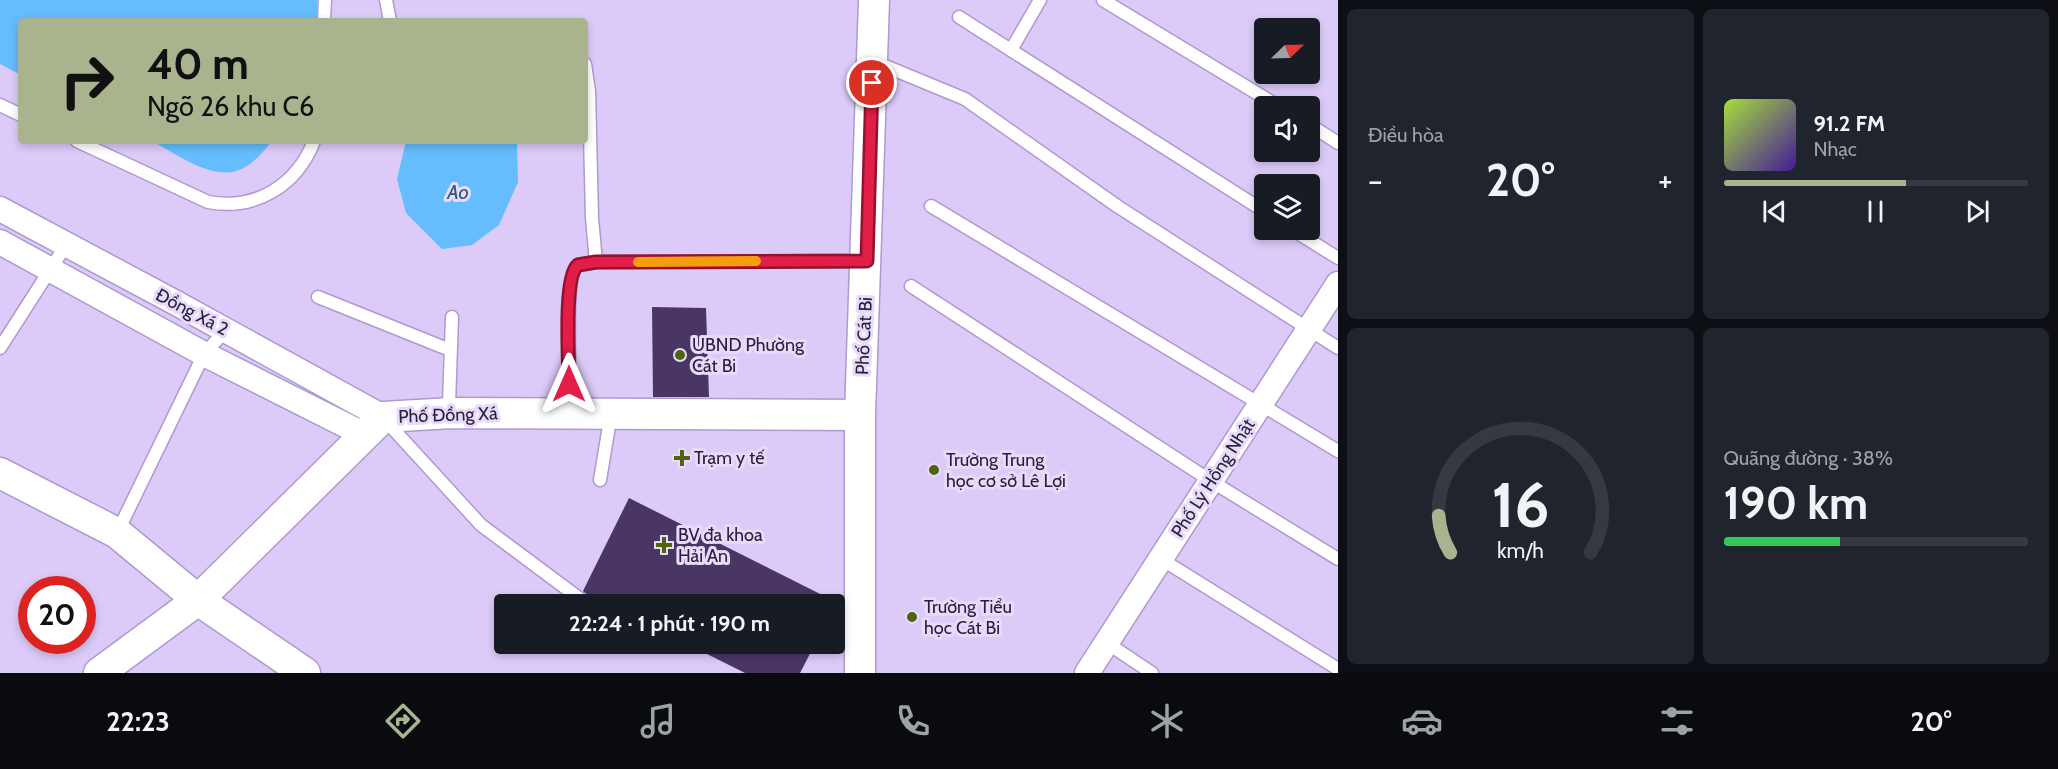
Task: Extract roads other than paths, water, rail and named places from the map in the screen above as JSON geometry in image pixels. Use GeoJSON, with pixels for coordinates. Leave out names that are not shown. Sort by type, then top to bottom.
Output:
{"type":"FeatureCollection","features":[{"type":"Feature","properties":{"kind":"street","name":"Phố Cát Bi"},"geometry":{"type":"LineString","coordinates":[[860,673],[860,415],[867,261],[874,0]]}},
{"type":"Feature","properties":{"kind":"street","name":"Đồng Xá 2"},"geometry":{"type":"LineString","coordinates":[[0,209],[226,330],[374,426]]}},
{"type":"Feature","properties":{"kind":"street","name":"Đồng Xá 2"},"geometry":{"type":"LineString","coordinates":[[0,243],[204,354],[374,426]]}},
{"type":"Feature","properties":{"kind":"street","name":"Phố Lý Hồng Nhật"},"geometry":{"type":"LineString","coordinates":[[1087,673],[1338,284]]}},
{"type":"Feature","properties":{"kind":"street","name":"Phố Đồng Xá"},"geometry":{"type":"LineString","coordinates":[[374,426],[452,413],[860,415]]}},
{"type":"Feature","properties":{"kind":"street"},"geometry":{"type":"LineString","coordinates":[[99,673],[198,600],[374,426]]}},
{"type":"Feature","properties":{"kind":"street"},"geometry":{"type":"LineString","coordinates":[[0,473],[117,533],[198,600],[305,673]]}},
{"type":"Feature","properties":{"kind":"lane"},"geometry":{"type":"LineString","coordinates":[[324,18],[325,0]]}},
{"type":"Feature","properties":{"kind":"lane"},"geometry":{"type":"LineString","coordinates":[[386,0],[389,18]]}},
{"type":"Feature","properties":{"kind":"lane"},"geometry":{"type":"LineString","coordinates":[[1011,50],[1040,0]]}},
{"type":"Feature","properties":{"kind":"lane"},"geometry":{"type":"LineString","coordinates":[[1103,0],[1261,96]]}},
{"type":"Feature","properties":{"kind":"lane"},"geometry":{"type":"LineString","coordinates":[[959,17],[1254,205]]}},
{"type":"Feature","properties":{"kind":"lane"},"geometry":{"type":"LineString","coordinates":[[873,61],[965,99],[1117,206],[1338,348]]}},
{"type":"Feature","properties":{"kind":"lane"},"geometry":{"type":"LineString","coordinates":[[588,84],[592,219],[596,262]]}},
{"type":"Feature","properties":{"kind":"lane"},"geometry":{"type":"LineString","coordinates":[[0,105],[18,114]]}},
{"type":"Feature","properties":{"kind":"lane"},"geometry":{"type":"LineString","coordinates":[[1320,131],[1338,143]]}},
{"type":"Feature","properties":{"kind":"lane"},"geometry":{"type":"LineString","coordinates":[[83,144],[208,202],[222,205],[240,204],[278,188],[296,175],[307,160],[313,144]]}},
{"type":"Feature","properties":{"kind":"lane"},"geometry":{"type":"LineString","coordinates":[[931,206],[1338,451]]}},
{"type":"Feature","properties":{"kind":"lane"},"geometry":{"type":"LineString","coordinates":[[1309,240],[1338,258]]}},
{"type":"Feature","properties":{"kind":"lane"},"geometry":{"type":"LineString","coordinates":[[0,348],[66,245]]}},
{"type":"Feature","properties":{"kind":"lane"},"geometry":{"type":"LineString","coordinates":[[565,413],[569,384],[569,294],[572,274],[578,265],[596,262],[867,261]]}},
{"type":"Feature","properties":{"kind":"lane"},"geometry":{"type":"LineString","coordinates":[[911,286],[1211,481],[1338,559]]}},
{"type":"Feature","properties":{"kind":"lane"},"geometry":{"type":"LineString","coordinates":[[318,297],[450,350]]}},
{"type":"Feature","properties":{"kind":"lane"},"geometry":{"type":"LineString","coordinates":[[452,317],[449,404],[452,413]]}},
{"type":"Feature","properties":{"kind":"lane"},"geometry":{"type":"LineString","coordinates":[[117,533],[204,354],[226,330]]}},
{"type":"Feature","properties":{"kind":"lane"},"geometry":{"type":"LineString","coordinates":[[600,480],[612,413]]}},
{"type":"Feature","properties":{"kind":"lane"},"geometry":{"type":"LineString","coordinates":[[374,426],[481,525],[574,594]]}},
{"type":"Feature","properties":{"kind":"lane"},"geometry":{"type":"LineString","coordinates":[[1161,559],[1338,669]]}},
{"type":"Feature","properties":{"kind":"lane"},"geometry":{"type":"LineString","coordinates":[[1107,643],[1152,673]]}},
{"type":"Feature","properties":{"kind":"water"},"geometry":{"type":"Polygon","coordinates":[[[0,0],[317,0],[317,18],[18,18],[18,73],[0,64],[0,0]]]}},
{"type":"Feature","properties":{"kind":"water"},"geometry":{"type":"Polygon","coordinates":[[[157,144],[269,144],[256,159],[236,171],[215,171],[192,164],[157,144]]]}},
{"type":"Feature","properties":{"kind":"water","name":"Ao"},"geometry":{"type":"Polygon","coordinates":[[[405,144],[517,144],[518,182],[499,225],[472,245],[442,249],[406,213],[397,179],[405,144]]]}},
{"type":"Feature","properties":{"kind":"place","name":"UBND Phường Cát Bi"},"geometry":{"type":"Point","coordinates":[680,355]}},
{"type":"Feature","properties":{"kind":"place","name":"Trạm y tế"},"geometry":{"type":"Point","coordinates":[682,458]}},
{"type":"Feature","properties":{"kind":"place","name":"Trường Trung học cơ sở Lê Lợi"},"geometry":{"type":"Point","coordinates":[934,470]}},
{"type":"Feature","properties":{"kind":"place","name":"BV đa khoa Hải An"},"geometry":{"type":"Point","coordinates":[664,545]}},
{"type":"Feature","properties":{"kind":"place","name":"Trường Tiểu học Cát Bi"},"geometry":{"type":"Point","coordinates":[912,617]}}]}
